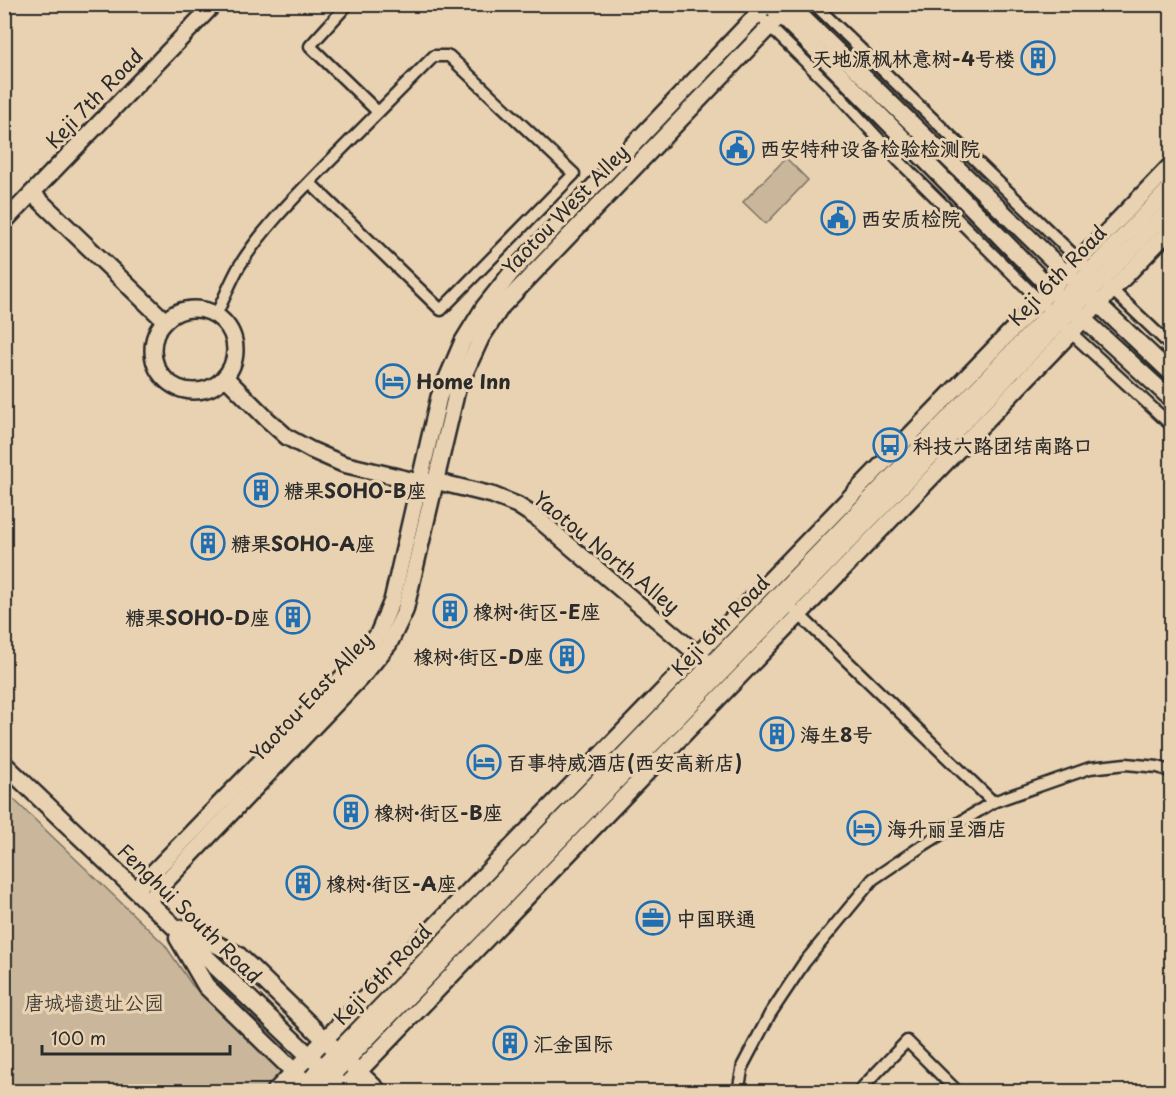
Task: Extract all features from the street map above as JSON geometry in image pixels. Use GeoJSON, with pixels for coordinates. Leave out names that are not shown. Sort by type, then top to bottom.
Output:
{"type":"FeatureCollection","features":[{"type":"Feature","properties":{"kind":"main road","name":"Keji 7th Road"},"geometry":{"type":"LineString","coordinates":[[4,222],[214,4]]}},
{"type":"Feature","properties":{"kind":"main road"},"geometry":{"type":"LineString","coordinates":[[772,7],[1172,374]]}},
{"type":"Feature","properties":{"kind":"main road"},"geometry":{"type":"LineString","coordinates":[[772,7],[1068,304],[1172,400]]}},
{"type":"Feature","properties":{"kind":"main road","name":"Yaotou West Alley"},"geometry":{"type":"LineString","coordinates":[[427,481],[457,390],[481,338],[502,306],[770,27],[772,7]]}},
{"type":"Feature","properties":{"kind":"main road","name":"Yaotou West Alley"},"geometry":{"type":"LineString","coordinates":[[427,481],[439,397],[463,341],[484,307],[511,273],[772,7]]}},
{"type":"Feature","properties":{"kind":"main road"},"geometry":{"type":"LineString","coordinates":[[342,1056],[799,614],[1056,317],[1096,275],[1172,164]]}},
{"type":"Feature","properties":{"kind":"main road","name":"Keji 6th Road"},"geometry":{"type":"LineString","coordinates":[[1096,275],[1172,186]]}},
{"type":"Feature","properties":{"kind":"main road"},"geometry":{"type":"LineString","coordinates":[[32,193],[165,321]]}},
{"type":"Feature","properties":{"kind":"main road","name":"Keji 6th Road"},"geometry":{"type":"LineString","coordinates":[[309,1089],[332,1078],[342,1056],[1082,289],[1172,207]]}},
{"type":"Feature","properties":{"kind":"main road"},"geometry":{"type":"LineString","coordinates":[[1096,275],[1172,228]]}},
{"type":"Feature","properties":{"kind":"main road"},"geometry":{"type":"LineString","coordinates":[[194,309],[216,315],[227,326],[233,337],[236,350],[233,364],[225,377],[216,385],[202,390],[188,391],[175,386],[164,378],[156,366],[153,352],[160,327],[181,311],[194,309]]}},
{"type":"Feature","properties":{"kind":"main road"},"geometry":{"type":"LineString","coordinates":[[294,1071],[332,1078],[342,1056],[698,655],[1056,317]]}},
{"type":"Feature","properties":{"kind":"main road","name":"Yaotou North Alley"},"geometry":{"type":"LineString","coordinates":[[225,377],[287,437],[311,450],[343,464],[492,495],[524,509],[546,525],[715,670]]}},
{"type":"Feature","properties":{"kind":"main road","name":"Yaotou East Alley"},"geometry":{"type":"LineString","coordinates":[[142,895],[366,672],[389,644],[405,611],[427,481]]}},
{"type":"Feature","properties":{"kind":"main road","name":"Fenghui South Road"},"geometry":{"type":"LineString","coordinates":[[4,764],[332,1078]]}},
{"type":"Feature","properties":{"kind":"main road"},"geometry":{"type":"LineString","coordinates":[[168,921],[238,955],[379,1092]]}},
{"type":"Feature","properties":{"kind":"main road"},"geometry":{"type":"LineString","coordinates":[[168,921],[206,986],[294,1071],[309,1089]]}},
{"type":"Feature","properties":{"kind":"main road"},"geometry":{"type":"LineString","coordinates":[[274,1092],[294,1071]]}},
{"type":"Feature","properties":{"kind":"street"},"geometry":{"type":"LineString","coordinates":[[348,4],[310,46],[378,112]]}},
{"type":"Feature","properties":{"kind":"street"},"geometry":{"type":"LineString","coordinates":[[814,4],[1172,347]]}},
{"type":"Feature","properties":{"kind":"street"},"geometry":{"type":"LineString","coordinates":[[770,27],[831,87],[899,161],[1056,317],[1172,426]]}},
{"type":"Feature","properties":{"kind":"street"},"geometry":{"type":"LineString","coordinates":[[216,315],[239,266],[262,235],[286,207],[434,56],[449,56],[574,174],[441,310],[310,183]]}},
{"type":"Feature","properties":{"kind":"street"},"geometry":{"type":"LineString","coordinates":[[783,599],[993,802]]}},
{"type":"Feature","properties":{"kind":"street"},"geometry":{"type":"LineString","coordinates":[[738,1092],[743,1065],[770,1014],[804,963],[873,879],[993,802],[1090,768],[1126,764],[1158,767],[1172,772]]}},
{"type":"Feature","properties":{"kind":"street"},"geometry":{"type":"LineString","coordinates":[[858,1092],[907,1041],[958,1092]]}},
{"type":"Feature","properties":{"kind":"green space"},"geometry":{"type":"Polygon","coordinates":[[[786,158],[808,180],[766,224],[743,202],[786,158]]]}},
{"type":"Feature","properties":{"kind":"green space","name":"唐城墙遗址公园"},"geometry":{"type":"Polygon","coordinates":[[[4,790],[165,945],[192,985],[302,1091],[5,1091],[4,790]]]}},
{"type":"Feature","properties":{"kind":"place","name":"天地源枫林意树-4号楼"},"geometry":{"type":"Point","coordinates":[1038,58]}},
{"type":"Feature","properties":{"kind":"place","name":"西安特种设备检验检测院"},"geometry":{"type":"Point","coordinates":[737,148]}},
{"type":"Feature","properties":{"kind":"place","name":"西安质检院"},"geometry":{"type":"Point","coordinates":[838,218]}},
{"type":"Feature","properties":{"kind":"place","name":"Home Inn"},"geometry":{"type":"Point","coordinates":[393,381]}},
{"type":"Feature","properties":{"kind":"place","name":"科技六路团结南路口"},"geometry":{"type":"Point","coordinates":[890,445]}},
{"type":"Feature","properties":{"kind":"place","name":"糖果SOHO-B座"},"geometry":{"type":"Point","coordinates":[261,490]}},
{"type":"Feature","properties":{"kind":"place","name":"糖果SOHO-A座"},"geometry":{"type":"Point","coordinates":[208,543]}},
{"type":"Feature","properties":{"kind":"place","name":"橡树·街区-E座"},"geometry":{"type":"Point","coordinates":[450,611]}},
{"type":"Feature","properties":{"kind":"place","name":"糖果SOHO-D座"},"geometry":{"type":"Point","coordinates":[293,617]}},
{"type":"Feature","properties":{"kind":"place","name":"橡树·街区-D座"},"geometry":{"type":"Point","coordinates":[567,656]}},
{"type":"Feature","properties":{"kind":"place","name":"海生8号"},"geometry":{"type":"Point","coordinates":[777,734]}},
{"type":"Feature","properties":{"kind":"place","name":"百事特威酒店(西安高新店)"},"geometry":{"type":"Point","coordinates":[484,762]}},
{"type":"Feature","properties":{"kind":"place","name":"橡树·街区-B座"},"geometry":{"type":"Point","coordinates":[351,812]}},
{"type":"Feature","properties":{"kind":"place","name":"海升丽呈酒店"},"geometry":{"type":"Point","coordinates":[864,828]}},
{"type":"Feature","properties":{"kind":"place","name":"橡树·街区-A座"},"geometry":{"type":"Point","coordinates":[303,883]}},
{"type":"Feature","properties":{"kind":"place","name":"中国联通"},"geometry":{"type":"Point","coordinates":[653,918]}},
{"type":"Feature","properties":{"kind":"place","name":"汇金国际"},"geometry":{"type":"Point","coordinates":[510,1043]}}]}
